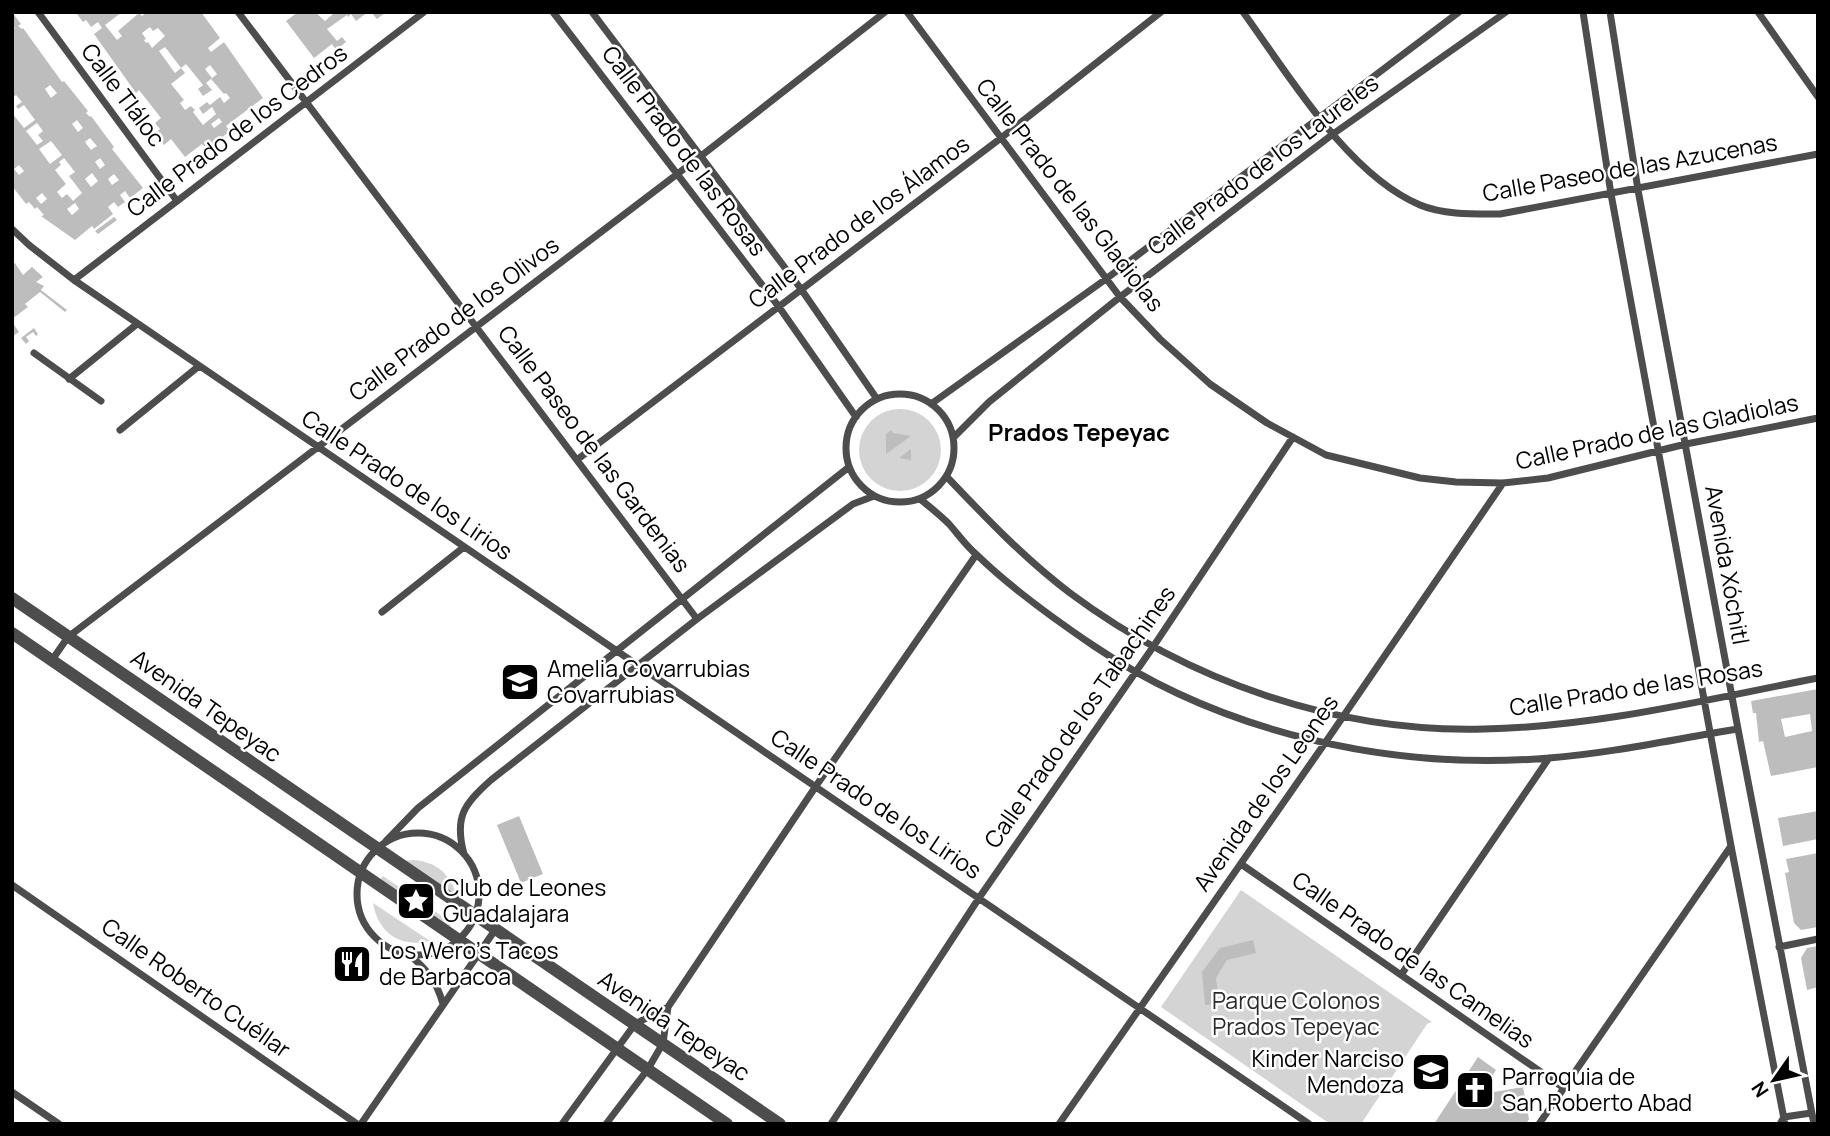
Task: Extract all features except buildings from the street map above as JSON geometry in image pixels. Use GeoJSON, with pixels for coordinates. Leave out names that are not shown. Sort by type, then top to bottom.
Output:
{"type":"FeatureCollection","features":[{"type":"Feature","properties":{"kind":"street","name":"Calle Tláloc"},"geometry":{"type":"LineString","coordinates":[[38,12],[177,201]]}},
{"type":"Feature","properties":{"kind":"street","name":"Calle Paseo de las Gardenias"},"geometry":{"type":"LineString","coordinates":[[238,12],[697,619]]}},
{"type":"Feature","properties":{"kind":"street","name":"Calle Prado de los Cedros"},"geometry":{"type":"LineString","coordinates":[[74,280],[424,12]]}},
{"type":"Feature","properties":{"kind":"street","name":"Calle Prado de las Rosas"},"geometry":{"type":"LineString","coordinates":[[553,12],[779,307],[856,417]]}},
{"type":"Feature","properties":{"kind":"street","name":"Calle Prado de las Rosas"},"geometry":{"type":"LineString","coordinates":[[592,12],[801,289],[877,399]]}},
{"type":"Feature","properties":{"kind":"street","name":"Calle Prado de los Olivos"},"geometry":{"type":"LineString","coordinates":[[52,660],[68,637],[701,156],[885,12]]}},
{"type":"Feature","properties":{"kind":"street","name":"Calle Prado de las Gladiolas"},"geometry":{"type":"LineString","coordinates":[[907,12],[1106,279],[1160,340],[1210,384],[1267,423],[1326,454],[1420,478],[1503,483],[1548,478],[1686,444],[1818,418]]}},
{"type":"Feature","properties":{"kind":"street","name":"Calle Prado de los Álamos"},"geometry":{"type":"LineString","coordinates":[[578,459],[1001,138],[1161,12]]}},
{"type":"Feature","properties":{"kind":"street","name":"Calle Paseo de las Azucenas"},"geometry":{"type":"LineString","coordinates":[[1243,12],[1333,134],[1388,187],[1421,206],[1460,214],[1500,215],[1817,156]]}},
{"type":"Feature","properties":{"kind":"street","name":"Calle Prado de los Laureles"},"geometry":{"type":"LineString","coordinates":[[931,404],[1106,279],[1459,12]]}},
{"type":"Feature","properties":{"kind":"street","name":"Calle Prado de los Laureles"},"geometry":{"type":"LineString","coordinates":[[954,437],[989,402],[1120,297],[1333,134],[1506,12]]}},
{"type":"Feature","properties":{"kind":"street","name":"Avenida Xóchitl"},"geometry":{"type":"LineString","coordinates":[[1583,12],[1611,194],[1783,1122]]}},
{"type":"Feature","properties":{"kind":"street","name":"Avenida Xóchitl"},"geometry":{"type":"LineString","coordinates":[[1610,12],[1638,190],[1814,1124]]}},
{"type":"Feature","properties":{"kind":"street"},"geometry":{"type":"LineString","coordinates":[[1758,12],[1818,97]]}},
{"type":"Feature","properties":{"kind":"street","name":"Calle Prado de los Lirios"},"geometry":{"type":"LineString","coordinates":[[12,229],[74,280],[137,324],[1304,1122]]}},
{"type":"Feature","properties":{"kind":"street"},"geometry":{"type":"LineString","coordinates":[[69,379],[137,324]]}},
{"type":"Feature","properties":{"kind":"street"},"geometry":{"type":"LineString","coordinates":[[34,353],[101,401]]}},
{"type":"Feature","properties":{"kind":"street"},"geometry":{"type":"LineString","coordinates":[[120,430],[199,366]]}},
{"type":"Feature","properties":{"kind":"street"},"geometry":{"type":"LineString","coordinates":[[905,394],[931,404],[946,418],[954,437],[954,458],[947,477],[940,486],[920,499],[897,503],[874,496],[859,484],[846,457],[847,436],[856,417],[877,399],[905,394]]}},
{"type":"Feature","properties":{"kind":"street","name":"Calle Prado de los Tabachines"},"geometry":{"type":"LineString","coordinates":[[831,1124],[979,898],[1153,647],[1293,437]]}},
{"type":"Feature","properties":{"kind":"street"},"geometry":{"type":"LineString","coordinates":[[381,845],[397,836],[421,832],[445,839],[464,855],[475,873],[477,906],[474,916],[458,939],[435,952],[407,954],[378,940],[365,924],[357,904],[356,893],[360,872],[381,845],[418,808],[849,467]]}},
{"type":"Feature","properties":{"kind":"street","name":"Calle Prado de las Rosas"},"geometry":{"type":"LineString","coordinates":[[947,477],[1031,561],[1079,599],[1153,647],[1203,672],[1256,692],[1343,718],[1422,728],[1484,729],[1573,722],[1818,678]]}},
{"type":"Feature","properties":{"kind":"street","name":"Avenida de los Leones"},"geometry":{"type":"LineString","coordinates":[[1059,1124],[1343,718],[1503,483]]}},
{"type":"Feature","properties":{"kind":"street"},"geometry":{"type":"LineString","coordinates":[[464,855],[460,828],[469,799],[697,619],[853,503],[874,496]]}},
{"type":"Feature","properties":{"kind":"street"},"geometry":{"type":"LineString","coordinates":[[920,499],[946,521],[976,555],[1095,647],[1164,687],[1244,720],[1325,743],[1422,758],[1495,761],[1549,758],[1738,729]]}},
{"type":"Feature","properties":{"kind":"street"},"geometry":{"type":"LineString","coordinates":[[382,612],[464,547]]}},
{"type":"Feature","properties":{"kind":"street"},"geometry":{"type":"LineString","coordinates":[[606,1124],[648,1069],[663,1043],[668,1007],[816,786],[976,555]]}},
{"type":"Feature","properties":{"kind":"street","name":"Avenida Tepeyac"},"geometry":{"type":"LineString","coordinates":[[12,598],[381,845],[474,916],[780,1124]]}},
{"type":"Feature","properties":{"kind":"street"},"geometry":{"type":"LineString","coordinates":[[12,633],[727,1124]]}},
{"type":"Feature","properties":{"kind":"street"},"geometry":{"type":"LineString","coordinates":[[1401,975],[1549,758]]}},
{"type":"Feature","properties":{"kind":"street"},"geometry":{"type":"LineString","coordinates":[[1539,1124],[1731,846]]}},
{"type":"Feature","properties":{"kind":"street","name":"Calle Prado de las Camelias"},"geometry":{"type":"LineString","coordinates":[[1241,864],[1564,1088]]}},
{"type":"Feature","properties":{"kind":"street","name":"Calle Roberto Cuéllar"},"geometry":{"type":"LineString","coordinates":[[12,885],[359,1124]]}},
{"type":"Feature","properties":{"kind":"street"},"geometry":{"type":"LineString","coordinates":[[359,1124],[495,930]]}},
{"type":"Feature","properties":{"kind":"street"},"geometry":{"type":"LineString","coordinates":[[1779,947],[1818,939]]}},
{"type":"Feature","properties":{"kind":"street"},"geometry":{"type":"LineString","coordinates":[[407,954],[431,975],[443,1004]]}},
{"type":"Feature","properties":{"kind":"street"},"geometry":{"type":"LineString","coordinates":[[562,1124],[635,1024],[668,1007]]}},
{"type":"Feature","properties":{"kind":"street"},"geometry":{"type":"LineString","coordinates":[[12,1092],[59,1124]]}},
{"type":"Feature","properties":{"kind":"street"},"geometry":{"type":"LineString","coordinates":[[1783,1122],[1811,1112]]}},
{"type":"Feature","properties":{"kind":"green space"},"geometry":{"type":"Polygon","coordinates":[[[900,409],[916,412],[929,421],[938,434],[941,450],[938,466],[929,479],[916,488],[900,491],[884,488],[871,479],[862,466],[859,450],[862,434],[871,421],[884,412],[900,409]]]}},
{"type":"Feature","properties":{"kind":"green space"},"geometry":{"type":"Polygon","coordinates":[[[403,861],[429,863],[442,870],[451,881],[457,896],[403,861]]]}},
{"type":"Feature","properties":{"kind":"green space"},"geometry":{"type":"Polygon","coordinates":[[[383,876],[452,923],[447,930],[378,882],[383,876]]]}},
{"type":"Feature","properties":{"kind":"green space","name":"Parque Colonos Prados Tepeyac"},"geometry":{"type":"Polygon","coordinates":[[[1241,890],[1432,1022],[1427,1024],[1361,1124],[1330,1124],[1161,1007],[1241,890]]]}},
{"type":"Feature","properties":{"kind":"green space"},"geometry":{"type":"Polygon","coordinates":[[[373,903],[430,941],[409,942],[392,936],[380,923],[373,903]]]}},
{"type":"Feature","properties":{"kind":"place","name":"Amelia Covarrubias Covarrubias"},"geometry":{"type":"Point","coordinates":[520,682]}},
{"type":"Feature","properties":{"kind":"place","name":"Club de Leones Guadalajara"},"geometry":{"type":"Point","coordinates":[416,901]}},
{"type":"Feature","properties":{"kind":"place","name":"Los Wero's Tacos de Barbacoa"},"geometry":{"type":"Point","coordinates":[352,964]}},
{"type":"Feature","properties":{"kind":"place","name":"Kinder Narciso Mendoza"},"geometry":{"type":"Point","coordinates":[1431,1072]}},
{"type":"Feature","properties":{"kind":"place","name":"Parroquia de San Roberto Abad"},"geometry":{"type":"Point","coordinates":[1475,1090]}},
{"type":"Feature","properties":{"kind":"district","name":"Prados Tepeyac"},"geometry":{"type":"Point","coordinates":[1079,433]}}]}
